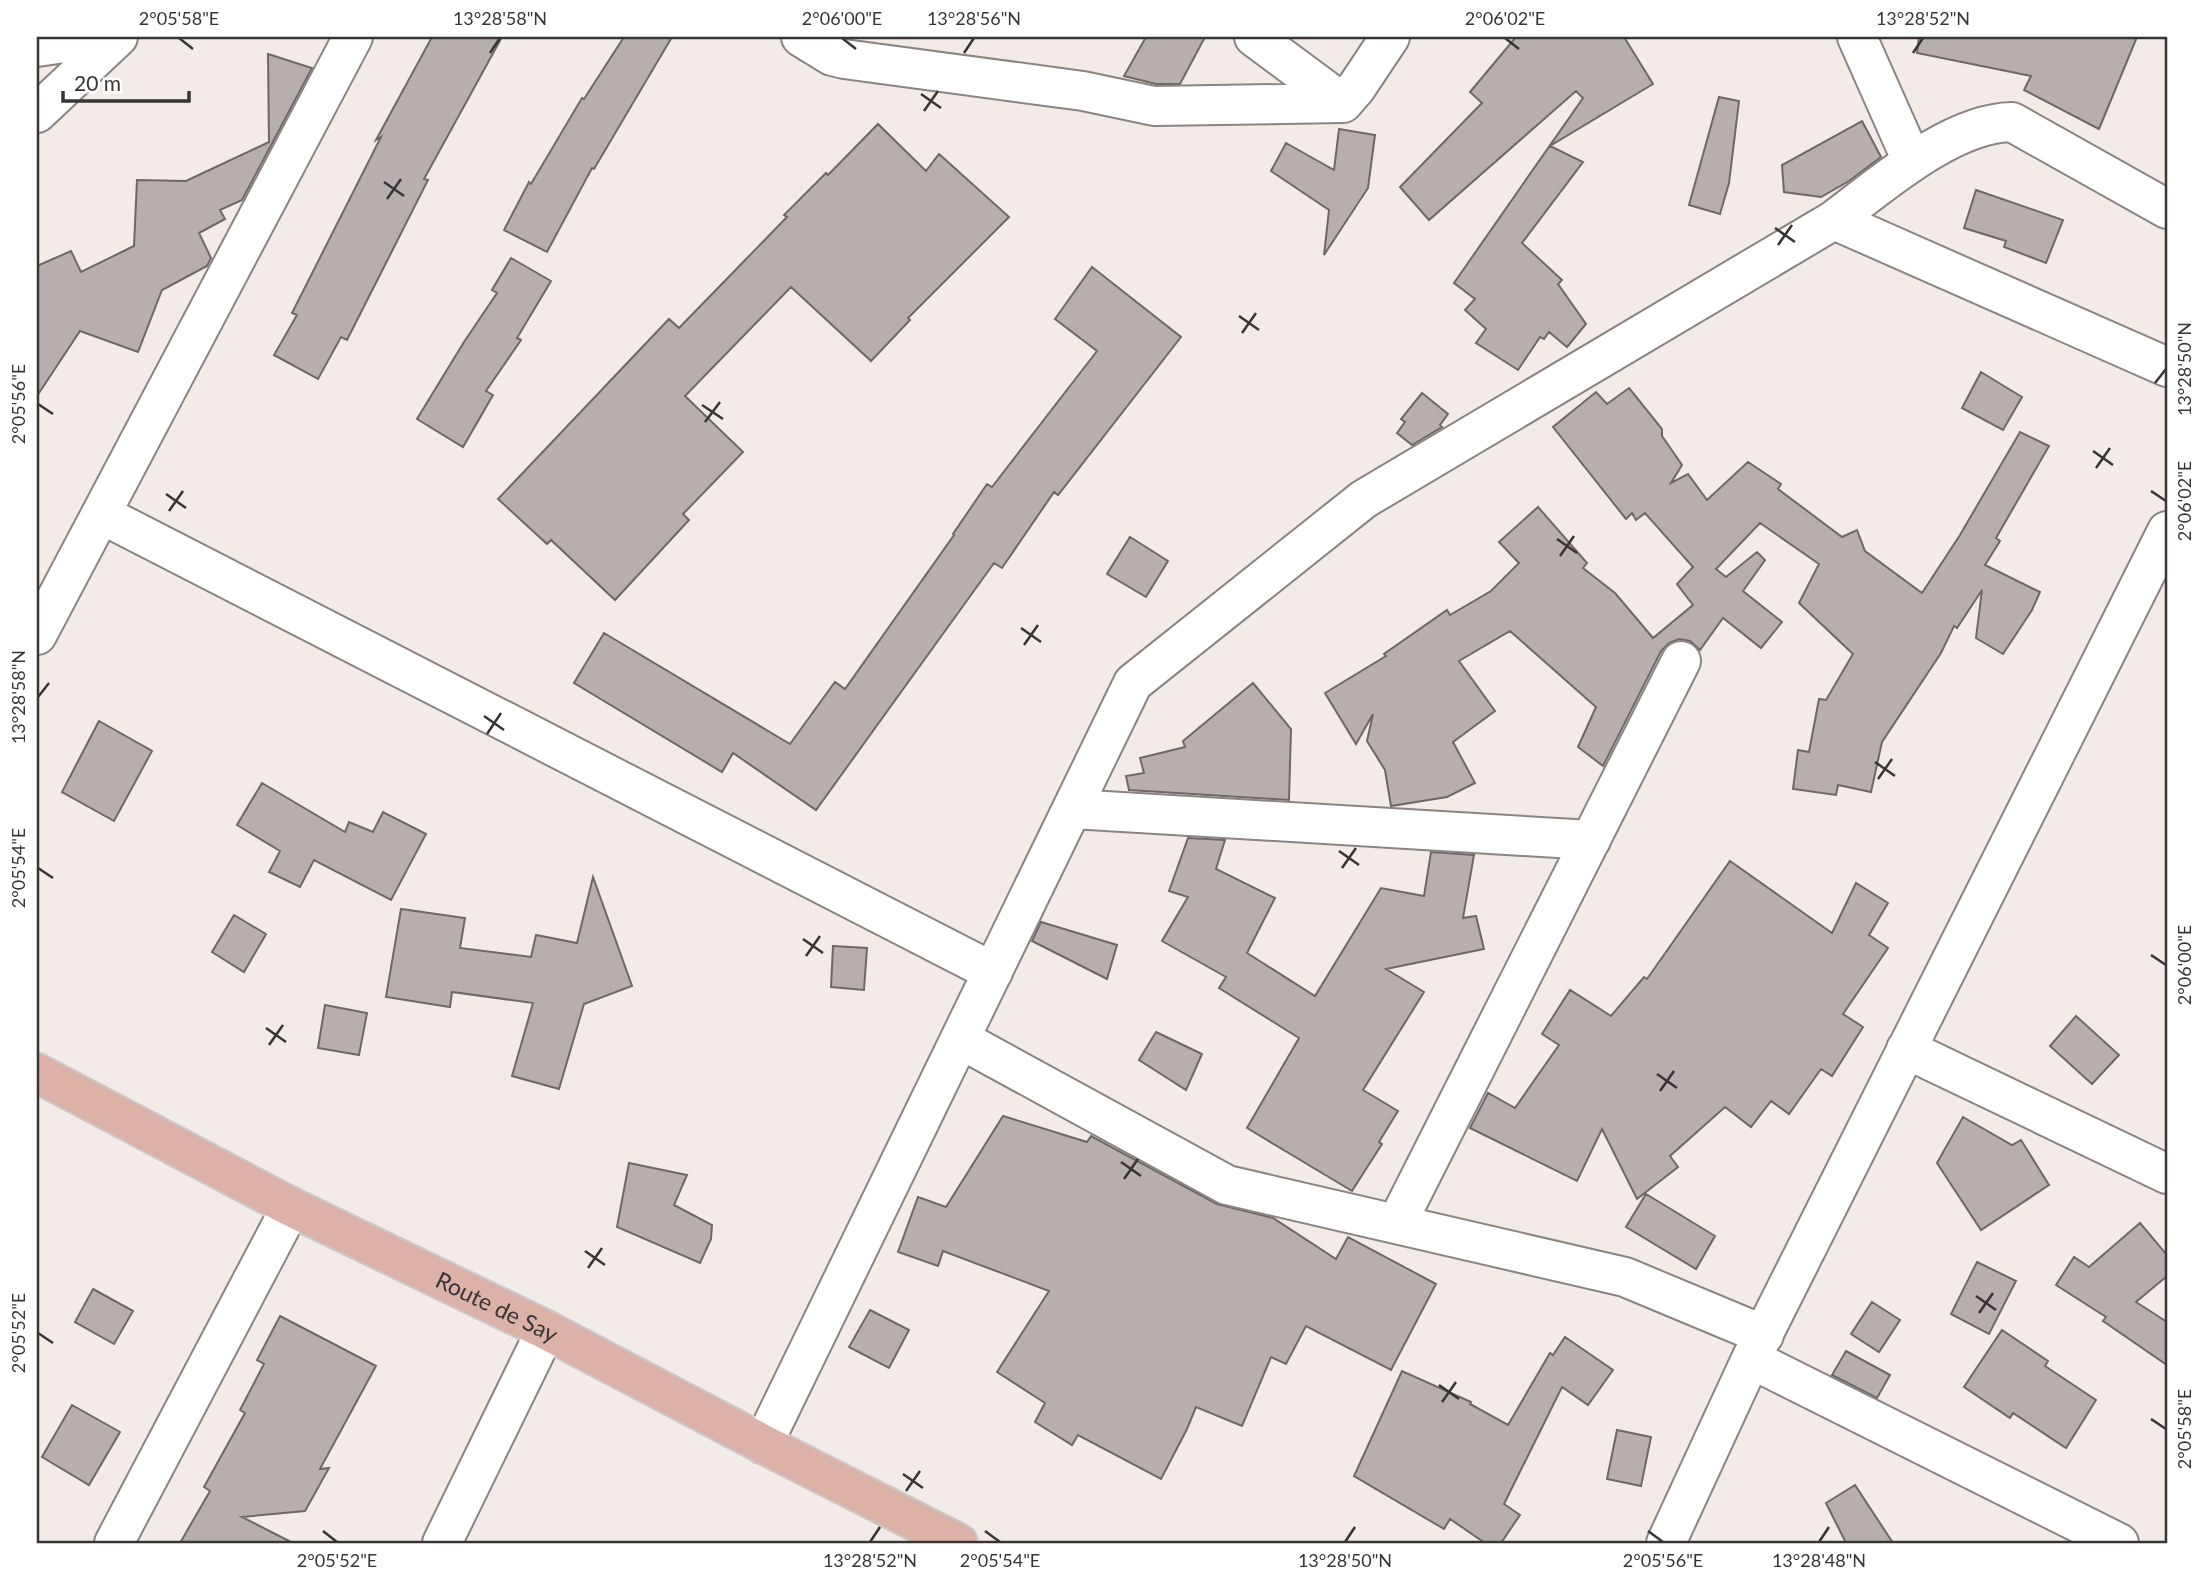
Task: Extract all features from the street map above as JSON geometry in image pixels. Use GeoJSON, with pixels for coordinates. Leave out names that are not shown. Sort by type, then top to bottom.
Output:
{"type":"FeatureCollection","features":[{"type":"Feature","properties":{"kind":"main road","name":"Route de Say"},"geometry":{"type":"LineString","coordinates":[[37,1073],[291,1207],[545,1330],[958,1543]]}},
{"type":"Feature","properties":{"kind":"street"},"geometry":{"type":"LineString","coordinates":[[37,47],[106,37]]}},
{"type":"Feature","properties":{"kind":"street"},"geometry":{"type":"LineString","coordinates":[[37,113],[118,37]]}},
{"type":"Feature","properties":{"kind":"street"},"geometry":{"type":"LineString","coordinates":[[37,635],[354,37]]}},
{"type":"Feature","properties":{"kind":"street"},"geometry":{"type":"LineString","coordinates":[[801,37],[844,59],[1083,91],[1154,106],[1343,103],[1362,80],[1390,37]]}},
{"type":"Feature","properties":{"kind":"street"},"geometry":{"type":"LineString","coordinates":[[1254,37],[1343,103]]}},
{"type":"Feature","properties":{"kind":"street"},"geometry":{"type":"LineString","coordinates":[[1857,37],[1912,160]]}},
{"type":"Feature","properties":{"kind":"street"},"geometry":{"type":"LineString","coordinates":[[763,1444],[1133,683],[1364,499],[1834,220],[1912,160],[1972,130],[1996,122],[2012,122],[2167,209]]}},
{"type":"Feature","properties":{"kind":"street"},"geometry":{"type":"LineString","coordinates":[[1834,220],[2167,366]]}},
{"type":"Feature","properties":{"kind":"street"},"geometry":{"type":"LineString","coordinates":[[101,514],[993,972]]}},
{"type":"Feature","properties":{"kind":"street"},"geometry":{"type":"LineString","coordinates":[[1666,1543],[1758,1347],[2167,531]]}},
{"type":"Feature","properties":{"kind":"street"},"geometry":{"type":"LineString","coordinates":[[1397,1223],[1681,661]]}},
{"type":"Feature","properties":{"kind":"street"},"geometry":{"type":"LineString","coordinates":[[1072,808],[1591,840]]}},
{"type":"Feature","properties":{"kind":"street"},"geometry":{"type":"LineString","coordinates":[[960,1039],[1227,1185],[1625,1278],[2119,1543]]}},
{"type":"Feature","properties":{"kind":"street"},"geometry":{"type":"LineString","coordinates":[[1906,1049],[2167,1174]]}},
{"type":"Feature","properties":{"kind":"street"},"geometry":{"type":"LineString","coordinates":[[114,1543],[291,1207]]}},
{"type":"Feature","properties":{"kind":"street"},"geometry":{"type":"LineString","coordinates":[[442,1543],[545,1330]]}},
{"type":"Feature","properties":{"kind":"building"},"geometry":{"type":"Polygon","coordinates":[[[432,37],[502,37],[424,179],[428,180],[347,340],[341,337],[318,379],[274,355],[297,315],[292,313],[381,137],[376,140],[432,37]]]}},
{"type":"Feature","properties":{"kind":"building"},"geometry":{"type":"Polygon","coordinates":[[[624,37],[672,37],[594,169],[592,168],[547,252],[504,230],[529,182],[531,184],[582,98],[584,99],[624,37]]]}},
{"type":"Feature","properties":{"kind":"building"},"geometry":{"type":"Polygon","coordinates":[[[1146,37],[1205,37],[1180,84],[1156,84],[1124,76],[1146,37]]]}},
{"type":"Feature","properties":{"kind":"building"},"geometry":{"type":"Polygon","coordinates":[[[1516,37],[1624,37],[1653,84],[1550,146],[1583,162],[1522,243],[1562,280],[1558,284],[1586,324],[1567,347],[1549,332],[1544,339],[1540,337],[1518,370],[1476,343],[1486,329],[1465,310],[1475,299],[1454,283],[1583,98],[1576,91],[1429,220],[1400,187],[1482,103],[1470,92],[1516,37]]]}},
{"type":"Feature","properties":{"kind":"building"},"geometry":{"type":"Polygon","coordinates":[[[1919,37],[2137,37],[2099,129],[2024,90],[2031,76],[1917,53],[1919,37]]]}},
{"type":"Feature","properties":{"kind":"building"},"geometry":{"type":"Polygon","coordinates":[[[268,54],[312,68],[242,200],[220,210],[225,219],[199,233],[211,258],[207,266],[162,290],[138,352],[80,331],[37,396],[37,266],[71,251],[81,272],[134,246],[137,180],[186,181],[269,142],[268,54]]]}},
{"type":"Feature","properties":{"kind":"building"},"geometry":{"type":"Polygon","coordinates":[[[1719,97],[1739,101],[1729,183],[1720,214],[1689,205],[1719,97]]]}},
{"type":"Feature","properties":{"kind":"building"},"geometry":{"type":"Polygon","coordinates":[[[1862,121],[1881,157],[1849,181],[1821,197],[1784,192],[1782,165],[1862,121]]]}},
{"type":"Feature","properties":{"kind":"building"},"geometry":{"type":"Polygon","coordinates":[[[878,124],[926,171],[939,154],[1009,217],[908,318],[910,320],[871,361],[791,287],[685,396],[743,452],[683,514],[689,520],[615,600],[551,540],[547,544],[498,499],[669,319],[679,328],[787,217],[784,215],[878,124]]]}},
{"type":"Feature","properties":{"kind":"building"},"geometry":{"type":"Polygon","coordinates":[[[1339,129],[1375,135],[1368,188],[1324,255],[1329,210],[1271,171],[1286,143],[1334,170],[1339,129]]]}},
{"type":"Feature","properties":{"kind":"building"},"geometry":{"type":"Polygon","coordinates":[[[1976,190],[2063,220],[2046,263],[2004,247],[2006,241],[1964,228],[1976,190]]]}},
{"type":"Feature","properties":{"kind":"building"},"geometry":{"type":"Polygon","coordinates":[[[511,258],[551,281],[517,338],[521,340],[486,391],[493,395],[463,447],[417,419],[497,293],[492,290],[511,258]]]}},
{"type":"Feature","properties":{"kind":"building"},"geometry":{"type":"Polygon","coordinates":[[[1092,267],[1181,337],[1058,495],[1054,492],[1002,568],[994,563],[816,810],[733,753],[722,772],[574,683],[604,633],[790,744],[835,682],[845,689],[987,484],[992,487],[1097,351],[1055,319],[1092,267]]]}},
{"type":"Feature","properties":{"kind":"building"},"geometry":{"type":"Polygon","coordinates":[[[1981,372],[2022,397],[2003,430],[1962,408],[1981,372]]]}},
{"type":"Feature","properties":{"kind":"building"},"geometry":{"type":"Polygon","coordinates":[[[1629,388],[1662,429],[1662,436],[1682,465],[1671,483],[1688,474],[1707,500],[1748,462],[1781,484],[1778,489],[1842,537],[1857,530],[1865,551],[1922,593],[1960,535],[2020,432],[2049,446],[1996,538],[2000,541],[1985,565],[2040,592],[2032,610],[2003,654],[1976,638],[1982,590],[1957,628],[1954,626],[1941,653],[1882,742],[1871,792],[1838,785],[1836,795],[1793,789],[1798,750],[1809,752],[1819,699],[1826,700],[1853,654],[1799,603],[1819,564],[1760,523],[1716,569],[1726,577],[1757,552],[1765,560],[1743,591],[1782,622],[1761,648],[1723,618],[1700,650],[1690,641],[1679,639],[1669,643],[1661,651],[1603,766],[1578,747],[1596,707],[1510,631],[1459,661],[1495,711],[1453,742],[1475,783],[1447,797],[1391,806],[1385,770],[1367,741],[1373,714],[1356,744],[1325,693],[1386,656],[1384,654],[1447,610],[1450,615],[1491,591],[1519,563],[1499,542],[1538,507],[1587,563],[1583,568],[1615,593],[1653,638],[1693,605],[1677,584],[1693,567],[1645,513],[1636,520],[1632,513],[1626,519],[1553,427],[1596,392],[1607,404],[1629,388]]]}},
{"type":"Feature","properties":{"kind":"building"},"geometry":{"type":"Polygon","coordinates":[[[1422,393],[1448,414],[1440,425],[1442,427],[1412,445],[1397,433],[1405,422],[1401,419],[1422,393]]]}},
{"type":"Feature","properties":{"kind":"building"},"geometry":{"type":"Polygon","coordinates":[[[1130,537],[1168,561],[1146,597],[1107,574],[1130,537]]]}},
{"type":"Feature","properties":{"kind":"building"},"geometry":{"type":"Polygon","coordinates":[[[1253,683],[1291,729],[1289,800],[1129,790],[1126,776],[1144,773],[1140,758],[1185,747],[1183,741],[1253,683]]]}},
{"type":"Feature","properties":{"kind":"building"},"geometry":{"type":"Polygon","coordinates":[[[99,721],[152,751],[114,821],[62,792],[99,721]]]}},
{"type":"Feature","properties":{"kind":"building"},"geometry":{"type":"Polygon","coordinates":[[[262,783],[345,832],[349,822],[373,832],[383,812],[426,834],[391,900],[314,860],[300,887],[269,872],[280,851],[237,825],[262,783]]]}},
{"type":"Feature","properties":{"kind":"building"},"geometry":{"type":"Polygon","coordinates":[[[1188,838],[1225,840],[1216,869],[1275,898],[1247,953],[1315,996],[1381,888],[1424,896],[1431,852],[1474,855],[1463,918],[1476,916],[1484,949],[1386,969],[1424,992],[1363,1090],[1398,1111],[1379,1142],[1382,1144],[1352,1191],[1247,1128],[1299,1038],[1219,988],[1226,977],[1162,941],[1188,897],[1169,891],[1188,838]]]}},
{"type":"Feature","properties":{"kind":"building"},"geometry":{"type":"Polygon","coordinates":[[[1730,861],[1832,933],[1856,883],[1888,903],[1869,935],[1888,948],[1843,1014],[1863,1027],[1832,1076],[1821,1069],[1789,1114],[1771,1101],[1751,1127],[1725,1107],[1670,1156],[1678,1167],[1637,1199],[1602,1129],[1577,1181],[1470,1128],[1488,1093],[1515,1108],[1559,1045],[1542,1034],[1570,990],[1611,1016],[1644,977],[1647,979],[1730,861]]]}},
{"type":"Feature","properties":{"kind":"building"},"geometry":{"type":"Polygon","coordinates":[[[593,877],[632,986],[584,1004],[559,1089],[512,1076],[533,1003],[452,992],[450,1007],[386,997],[401,909],[465,918],[460,948],[531,957],[536,935],[577,943],[593,877]]]}},
{"type":"Feature","properties":{"kind":"building"},"geometry":{"type":"Polygon","coordinates":[[[234,915],[266,934],[244,972],[212,952],[234,915]]]}},
{"type":"Feature","properties":{"kind":"building"},"geometry":{"type":"Polygon","coordinates":[[[1041,922],[1117,945],[1107,979],[1032,941],[1041,922]]]}},
{"type":"Feature","properties":{"kind":"building"},"geometry":{"type":"Polygon","coordinates":[[[833,946],[867,948],[864,990],[831,987],[833,946]]]}},
{"type":"Feature","properties":{"kind":"building"},"geometry":{"type":"Polygon","coordinates":[[[325,1005],[367,1013],[359,1055],[318,1048],[325,1005]]]}},
{"type":"Feature","properties":{"kind":"building"},"geometry":{"type":"Polygon","coordinates":[[[2076,1016],[2119,1055],[2092,1084],[2050,1046],[2076,1016]]]}},
{"type":"Feature","properties":{"kind":"building"},"geometry":{"type":"Polygon","coordinates":[[[1156,1032],[1202,1054],[1186,1090],[1139,1060],[1156,1032]]]}},
{"type":"Feature","properties":{"kind":"building"},"geometry":{"type":"Polygon","coordinates":[[[1003,1116],[1087,1142],[1091,1136],[1217,1204],[1273,1218],[1336,1259],[1348,1237],[1436,1284],[1391,1370],[1306,1326],[1286,1364],[1271,1357],[1242,1426],[1196,1407],[1161,1479],[1078,1435],[1072,1445],[1035,1422],[1045,1403],[997,1372],[1049,1291],[943,1251],[938,1266],[898,1252],[918,1197],[946,1207],[1003,1116]]]}},
{"type":"Feature","properties":{"kind":"building"},"geometry":{"type":"Polygon","coordinates":[[[1963,1117],[2012,1145],[2021,1140],[2049,1185],[1981,1230],[1937,1163],[1963,1117]]]}},
{"type":"Feature","properties":{"kind":"building"},"geometry":{"type":"Polygon","coordinates":[[[629,1163],[687,1175],[674,1205],[712,1225],[711,1239],[700,1263],[617,1227],[629,1163]]]}},
{"type":"Feature","properties":{"kind":"building"},"geometry":{"type":"Polygon","coordinates":[[[1646,1194],[1715,1236],[1696,1269],[1626,1227],[1646,1194]]]}},
{"type":"Feature","properties":{"kind":"building"},"geometry":{"type":"Polygon","coordinates":[[[2140,1223],[2167,1255],[2167,1276],[2136,1302],[2167,1322],[2167,1365],[2103,1321],[2106,1317],[2056,1285],[2074,1257],[2089,1267],[2140,1223]]]}},
{"type":"Feature","properties":{"kind":"building"},"geometry":{"type":"Polygon","coordinates":[[[1977,1262],[2016,1281],[1989,1334],[1951,1314],[1977,1262]]]}},
{"type":"Feature","properties":{"kind":"building"},"geometry":{"type":"Polygon","coordinates":[[[93,1289],[133,1311],[114,1344],[75,1322],[93,1289]]]}},
{"type":"Feature","properties":{"kind":"building"},"geometry":{"type":"Polygon","coordinates":[[[1872,1302],[1900,1320],[1879,1352],[1851,1334],[1872,1302]]]}},
{"type":"Feature","properties":{"kind":"building"},"geometry":{"type":"Polygon","coordinates":[[[870,1310],[909,1330],[889,1368],[849,1347],[870,1310]]]}},
{"type":"Feature","properties":{"kind":"building"},"geometry":{"type":"Polygon","coordinates":[[[280,1316],[376,1366],[320,1469],[329,1468],[305,1511],[242,1517],[293,1543],[180,1543],[210,1491],[204,1487],[245,1413],[240,1410],[264,1364],[257,1360],[280,1316]]]}},
{"type":"Feature","properties":{"kind":"building"},"geometry":{"type":"Polygon","coordinates":[[[2002,1330],[2048,1361],[2045,1366],[2096,1400],[2066,1448],[2013,1413],[2010,1418],[1964,1387],[2002,1330]]]}},
{"type":"Feature","properties":{"kind":"building"},"geometry":{"type":"Polygon","coordinates":[[[1565,1337],[1613,1370],[1588,1405],[1562,1387],[1504,1504],[1520,1515],[1501,1543],[1485,1543],[1450,1519],[1444,1529],[1354,1476],[1402,1371],[1471,1402],[1470,1404],[1508,1425],[1550,1353],[1553,1355],[1565,1337]]]}},
{"type":"Feature","properties":{"kind":"building"},"geometry":{"type":"Polygon","coordinates":[[[1846,1351],[1890,1375],[1877,1398],[1832,1375],[1846,1351]]]}},
{"type":"Feature","properties":{"kind":"building"},"geometry":{"type":"Polygon","coordinates":[[[72,1405],[120,1432],[89,1485],[42,1457],[72,1405]]]}},
{"type":"Feature","properties":{"kind":"building"},"geometry":{"type":"Polygon","coordinates":[[[1617,1430],[1651,1437],[1641,1486],[1607,1479],[1617,1430]]]}},
{"type":"Feature","properties":{"kind":"building"},"geometry":{"type":"Polygon","coordinates":[[[1855,1485],[1893,1543],[1846,1543],[1826,1503],[1855,1485]]]}}]}
